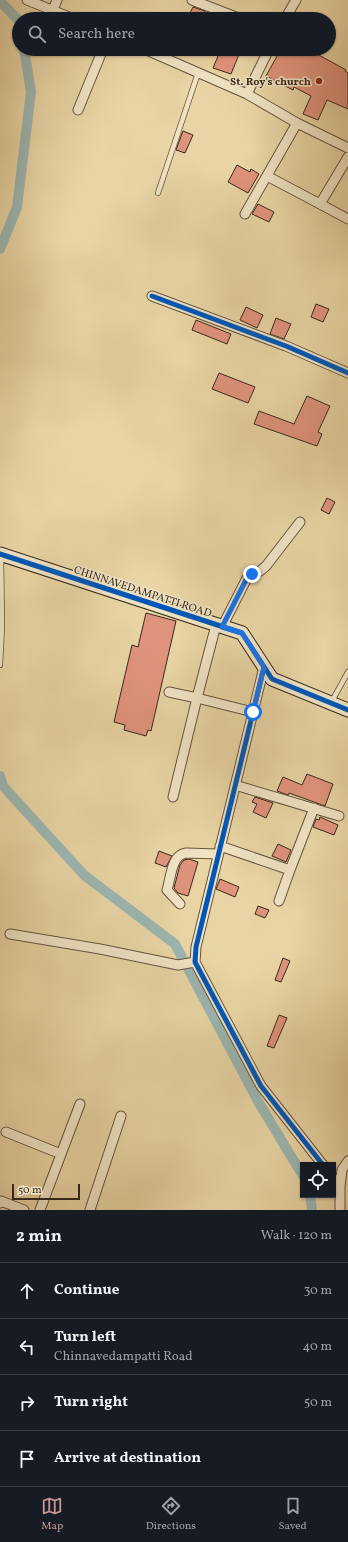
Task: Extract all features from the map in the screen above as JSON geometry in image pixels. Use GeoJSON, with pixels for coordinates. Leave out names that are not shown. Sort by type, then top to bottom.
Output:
{"type":"FeatureCollection","features":[{"type":"Feature","properties":{"kind":"street"},"geometry":{"type":"LineString","coordinates":[[27,0],[58,12]]}},
{"type":"Feature","properties":{"kind":"street"},"geometry":{"type":"LineString","coordinates":[[53,10],[57,0]]}},
{"type":"Feature","properties":{"kind":"street"},"geometry":{"type":"LineString","coordinates":[[192,0],[223,12]]}},
{"type":"Feature","properties":{"kind":"street"},"geometry":{"type":"LineString","coordinates":[[289,12],[296,0]]}},
{"type":"Feature","properties":{"kind":"street"},"geometry":{"type":"LineString","coordinates":[[78,110],[100,56]]}},
{"type":"Feature","properties":{"kind":"street"},"geometry":{"type":"LineString","coordinates":[[160,56],[247,94],[297,123],[348,148]]}},
{"type":"Feature","properties":{"kind":"street"},"geometry":{"type":"LineString","coordinates":[[247,94],[266,56]]}},
{"type":"Feature","properties":{"kind":"street"},"geometry":{"type":"LineString","coordinates":[[245,214],[297,123]]}},
{"type":"Feature","properties":{"kind":"street"},"geometry":{"type":"LineString","coordinates":[[320,204],[348,157]]}},
{"type":"Feature","properties":{"kind":"street"},"geometry":{"type":"LineString","coordinates":[[267,176],[348,219]]}},
{"type":"Feature","properties":{"kind":"street"},"geometry":{"type":"LineString","coordinates":[[152,296],[286,346],[348,373]]}},
{"type":"Feature","properties":{"kind":"street"},"geometry":{"type":"LineString","coordinates":[[173,798],[197,698],[219,626],[247,578],[266,566],[300,522]]}},
{"type":"Feature","properties":{"kind":"street","name":"CHINNAVEDAMPATTI ROAD"},"geometry":{"type":"LineString","coordinates":[[0,555],[242,633],[272,679],[348,710]]}},
{"type":"Feature","properties":{"kind":"street"},"geometry":{"type":"LineString","coordinates":[[264,667],[219,850],[196,947],[194,962],[260,1086],[321,1162]]}},
{"type":"Feature","properties":{"kind":"street"},"geometry":{"type":"LineString","coordinates":[[169,692],[253,712]]}},
{"type":"Feature","properties":{"kind":"street"},"geometry":{"type":"LineString","coordinates":[[235,785],[339,816]]}},
{"type":"Feature","properties":{"kind":"street"},"geometry":{"type":"LineString","coordinates":[[278,901],[314,808]]}},
{"type":"Feature","properties":{"kind":"street"},"geometry":{"type":"LineString","coordinates":[[180,904],[167,890],[176,858],[181,853],[219,850],[290,870]]}},
{"type":"Feature","properties":{"kind":"street"},"geometry":{"type":"LineString","coordinates":[[10,934],[178,965],[194,962]]}},
{"type":"Feature","properties":{"kind":"street"},"geometry":{"type":"LineString","coordinates":[[40,1210],[80,1104]]}},
{"type":"Feature","properties":{"kind":"street"},"geometry":{"type":"LineString","coordinates":[[90,1210],[120,1116]]}},
{"type":"Feature","properties":{"kind":"street"},"geometry":{"type":"LineString","coordinates":[[6,1132],[61,1154]]}},
{"type":"Feature","properties":{"kind":"street"},"geometry":{"type":"LineString","coordinates":[[340,1210],[342,1170],[348,1161]]}},
{"type":"Feature","properties":{"kind":"street"},"geometry":{"type":"LineString","coordinates":[[0,1203],[1,1201],[24,1210]]}},
{"type":"Feature","properties":{"kind":"lane"},"geometry":{"type":"LineString","coordinates":[[158,193],[198,73]]}},
{"type":"Feature","properties":{"kind":"lane"},"geometry":{"type":"LineString","coordinates":[[0,555],[2,628],[0,666]]}},
{"type":"Feature","properties":{"kind":"lane"},"geometry":{"type":"LineString","coordinates":[[332,703],[348,672]]}},
{"type":"Feature","properties":{"kind":"building"},"geometry":{"type":"Polygon","coordinates":[[[193,7],[205,11],[204,12],[190,12],[193,7]]]}},
{"type":"Feature","properties":{"kind":"building"},"geometry":{"type":"Polygon","coordinates":[[[218,56],[238,56],[231,74],[213,68],[218,56]]]}},
{"type":"Feature","properties":{"kind":"building"},"geometry":{"type":"Polygon","coordinates":[[[277,56],[321,56],[346,70],[345,71],[348,73],[348,109],[327,100],[318,120],[303,114],[311,96],[294,87],[293,90],[266,76],[277,56]]]}},
{"type":"Feature","properties":{"kind":"building"},"geometry":{"type":"Polygon","coordinates":[[[183,131],[193,135],[185,153],[176,150],[183,131]]]}},
{"type":"Feature","properties":{"kind":"building"},"geometry":{"type":"Polygon","coordinates":[[[237,165],[250,172],[251,169],[259,174],[248,193],[228,182],[237,165]]]}},
{"type":"Feature","properties":{"kind":"building"},"geometry":{"type":"Polygon","coordinates":[[[258,204],[274,212],[269,222],[252,214],[258,204]]]}},
{"type":"Feature","properties":{"kind":"building"},"geometry":{"type":"Polygon","coordinates":[[[316,304],[329,309],[323,322],[311,317],[316,304]]]}},
{"type":"Feature","properties":{"kind":"building"},"geometry":{"type":"Polygon","coordinates":[[[246,307],[263,315],[257,328],[240,320],[246,307]]]}},
{"type":"Feature","properties":{"kind":"building"},"geometry":{"type":"Polygon","coordinates":[[[276,318],[291,324],[284,339],[270,334],[276,318]]]}},
{"type":"Feature","properties":{"kind":"building"},"geometry":{"type":"Polygon","coordinates":[[[196,320],[231,334],[227,344],[192,330],[196,320]]]}},
{"type":"Feature","properties":{"kind":"building"},"geometry":{"type":"Polygon","coordinates":[[[219,373],[255,387],[248,403],[212,389],[219,373]]]}},
{"type":"Feature","properties":{"kind":"building"},"geometry":{"type":"Polygon","coordinates":[[[307,396],[330,406],[318,432],[322,434],[317,446],[254,424],[259,411],[294,424],[307,396]]]}},
{"type":"Feature","properties":{"kind":"building"},"geometry":{"type":"Polygon","coordinates":[[[327,498],[335,502],[329,514],[321,510],[327,498]]]}},
{"type":"Feature","properties":{"kind":"building"},"geometry":{"type":"Polygon","coordinates":[[[146,613],[176,621],[151,731],[148,730],[146,736],[124,730],[125,725],[114,722],[132,645],[138,647],[146,613]]]}},
{"type":"Feature","properties":{"kind":"building"},"geometry":{"type":"Polygon","coordinates":[[[307,774],[333,784],[325,806],[289,793],[288,795],[277,791],[283,777],[302,785],[307,774]]]}},
{"type":"Feature","properties":{"kind":"building"},"geometry":{"type":"Polygon","coordinates":[[[255,797],[273,803],[266,818],[253,812],[257,804],[252,802],[255,797]]]}},
{"type":"Feature","properties":{"kind":"building"},"geometry":{"type":"Polygon","coordinates":[[[320,817],[338,825],[334,835],[313,827],[316,819],[319,820],[320,817]]]}},
{"type":"Feature","properties":{"kind":"building"},"geometry":{"type":"Polygon","coordinates":[[[278,844],[291,850],[286,862],[272,856],[278,844]]]}},
{"type":"Feature","properties":{"kind":"building"},"geometry":{"type":"Polygon","coordinates":[[[159,851],[172,856],[166,867],[155,863],[159,851]]]}},
{"type":"Feature","properties":{"kind":"building"},"geometry":{"type":"Polygon","coordinates":[[[189,859],[198,862],[188,896],[178,893],[174,888],[180,865],[184,860],[189,859]]]}},
{"type":"Feature","properties":{"kind":"building"},"geometry":{"type":"Polygon","coordinates":[[[220,879],[239,887],[235,897],[216,889],[220,879]]]}},
{"type":"Feature","properties":{"kind":"building"},"geometry":{"type":"Polygon","coordinates":[[[258,906],[269,910],[265,918],[255,914],[258,906]]]}},
{"type":"Feature","properties":{"kind":"building"},"geometry":{"type":"Polygon","coordinates":[[[283,958],[290,961],[281,982],[275,980],[283,958]]]}},
{"type":"Feature","properties":{"kind":"building"},"geometry":{"type":"Polygon","coordinates":[[[279,1015],[287,1018],[274,1048],[267,1046],[279,1015]]]}},
{"type":"Feature","properties":{"kind":"waterway"},"geometry":{"type":"LineString","coordinates":[[0,1],[12,14]]}},
{"type":"Feature","properties":{"kind":"waterway"},"geometry":{"type":"LineString","coordinates":[[0,249],[17,207],[31,92],[25,56]]}},
{"type":"Feature","properties":{"kind":"waterway"},"geometry":{"type":"LineString","coordinates":[[0,776],[3,786],[84,875],[175,944],[259,1103],[300,1171]]}},
{"type":"Feature","properties":{"kind":"waterway"},"geometry":{"type":"LineString","coordinates":[[310,1198],[312,1210]]}},
{"type":"Feature","properties":{"kind":"cycle path"},"geometry":{"type":"LineString","coordinates":[[152,296],[286,346],[348,373]]}},
{"type":"Feature","properties":{"kind":"cycle path"},"geometry":{"type":"LineString","coordinates":[[0,554],[242,633],[272,679],[348,710]]}},
{"type":"Feature","properties":{"kind":"cycle path"},"geometry":{"type":"LineString","coordinates":[[264,667],[196,947],[195,962],[261,1086],[321,1162]]}},
{"type":"Feature","properties":{"kind":"place","name":"St. Roy's church"},"geometry":{"type":"Point","coordinates":[319,81]}},
{"type":"Feature","properties":{"kind":"route"},"geometry":{"type":"LineString","coordinates":[[252,574],[247,578],[222,627],[242,633],[264,667],[253,712]]}}]}
